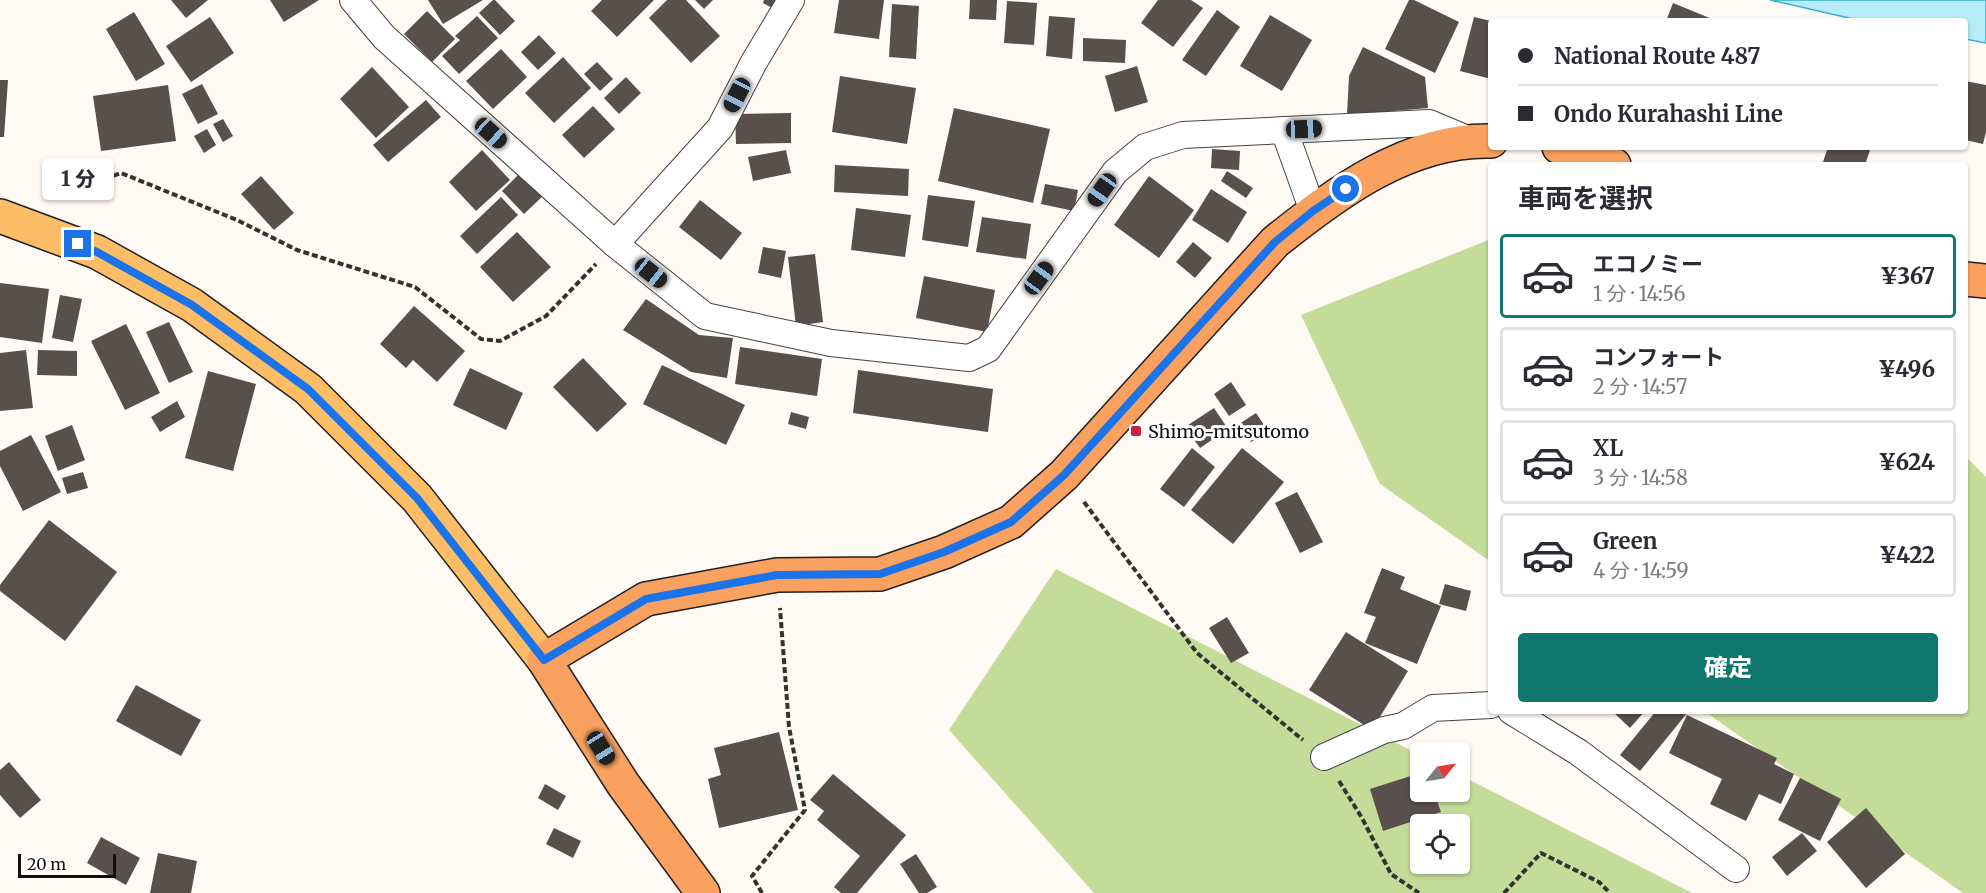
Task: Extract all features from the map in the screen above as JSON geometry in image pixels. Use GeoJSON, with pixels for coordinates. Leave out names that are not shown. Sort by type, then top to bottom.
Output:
{"type":"FeatureCollection","features":[{"type":"Feature","properties":{"kind":"highway"},"geometry":{"type":"LineString","coordinates":[[703,893],[624,784],[544,660],[646,599],[777,575],[880,574],[944,552],[1011,522],[1064,475],[1275,242],[1313,211],[1362,178],[1414,154],[1481,141]]}},
{"type":"Feature","properties":{"kind":"highway"},"geometry":{"type":"LineString","coordinates":[[1568,150],[1605,162]]}},
{"type":"Feature","properties":{"kind":"highway"},"geometry":{"type":"LineString","coordinates":[[1968,279],[1986,281]]}},
{"type":"Feature","properties":{"kind":"main road"},"geometry":{"type":"LineString","coordinates":[[0,216],[97,252],[192,305],[308,389],[417,498],[544,660]]}},
{"type":"Feature","properties":{"kind":"street"},"geometry":{"type":"LineString","coordinates":[[353,0],[384,37],[615,244],[705,316],[831,343],[969,358],[988,349],[1115,172],[1145,147],[1183,135],[1428,123],[1481,141]]}},
{"type":"Feature","properties":{"kind":"street"},"geometry":{"type":"LineString","coordinates":[[615,244],[720,128],[754,62],[776,29],[791,0]]}},
{"type":"Feature","properties":{"kind":"street"},"geometry":{"type":"LineString","coordinates":[[1284,130],[1313,211]]}},
{"type":"Feature","properties":{"kind":"street"},"geometry":{"type":"LineString","coordinates":[[1324,757],[1384,730],[1403,726],[1433,708],[1488,705]]}},
{"type":"Feature","properties":{"kind":"street"},"geometry":{"type":"LineString","coordinates":[[1515,714],[1578,752],[1736,869]]}},
{"type":"Feature","properties":{"kind":"path"},"geometry":{"type":"LineString","coordinates":[[88,184],[121,173],[237,220],[297,250],[415,287],[481,339],[501,341],[546,316],[615,244]]}},
{"type":"Feature","properties":{"kind":"path"},"geometry":{"type":"LineString","coordinates":[[1064,475],[1197,653],[1324,757],[1362,818],[1391,874],[1419,893]]}},
{"type":"Feature","properties":{"kind":"path"},"geometry":{"type":"LineString","coordinates":[[762,893],[752,876],[805,810],[789,727],[777,575]]}},
{"type":"Feature","properties":{"kind":"path"},"geometry":{"type":"LineString","coordinates":[[1504,893],[1541,853],[1599,882],[1610,893]]}},
{"type":"Feature","properties":{"kind":"green space"},"geometry":{"type":"Polygon","coordinates":[[[1488,240],[1488,560],[1380,484],[1301,315],[1488,240]]]}},
{"type":"Feature","properties":{"kind":"green space"},"geometry":{"type":"Polygon","coordinates":[[[1968,459],[1986,477],[1986,893],[1963,893],[1708,714],[1968,714],[1968,459]]]}},
{"type":"Feature","properties":{"kind":"green space"},"geometry":{"type":"Polygon","coordinates":[[[1056,569],[1410,750],[1410,802],[1470,802],[1470,780],[1692,893],[1094,893],[949,730],[1056,569]]]}},
{"type":"Feature","properties":{"kind":"water"},"geometry":{"type":"Polygon","coordinates":[[[1770,0],[1986,0],[1986,43],[1968,40],[1968,18],[1849,18],[1770,0]]]}},
{"type":"Feature","properties":{"kind":"building"},"geometry":{"type":"Polygon","coordinates":[[[171,0],[208,0],[186,18],[171,0]]]}},
{"type":"Feature","properties":{"kind":"building"},"geometry":{"type":"Polygon","coordinates":[[[270,0],[319,0],[284,22],[270,0]]]}},
{"type":"Feature","properties":{"kind":"building"},"geometry":{"type":"Polygon","coordinates":[[[428,0],[483,0],[443,24],[428,0]]]}},
{"type":"Feature","properties":{"kind":"building"},"geometry":{"type":"Polygon","coordinates":[[[493,0],[515,21],[500,35],[479,13],[493,0]]]}},
{"type":"Feature","properties":{"kind":"building"},"geometry":{"type":"Polygon","coordinates":[[[602,0],[654,0],[617,37],[591,11],[602,0]]]}},
{"type":"Feature","properties":{"kind":"building"},"geometry":{"type":"Polygon","coordinates":[[[667,0],[686,0],[720,36],[691,63],[649,18],[667,0]]]}},
{"type":"Feature","properties":{"kind":"building"},"geometry":{"type":"Polygon","coordinates":[[[695,0],[713,0],[704,9],[695,0]]]}},
{"type":"Feature","properties":{"kind":"building"},"geometry":{"type":"Polygon","coordinates":[[[764,0],[784,0],[778,11],[763,3],[764,0]]]}},
{"type":"Feature","properties":{"kind":"building"},"geometry":{"type":"Polygon","coordinates":[[[839,0],[884,0],[879,39],[834,33],[839,0]]]}},
{"type":"Feature","properties":{"kind":"building"},"geometry":{"type":"Polygon","coordinates":[[[970,0],[997,0],[996,20],[969,19],[970,0]]]}},
{"type":"Feature","properties":{"kind":"building"},"geometry":{"type":"Polygon","coordinates":[[[1158,0],[1191,0],[1203,8],[1173,47],[1141,23],[1158,0]]]}},
{"type":"Feature","properties":{"kind":"building"},"geometry":{"type":"Polygon","coordinates":[[[1409,0],[1414,0],[1459,22],[1435,73],[1385,49],[1409,0]]]}},
{"type":"Feature","properties":{"kind":"building"},"geometry":{"type":"Polygon","coordinates":[[[1007,1],[1037,3],[1034,45],[1004,43],[1007,1]]]}},
{"type":"Feature","properties":{"kind":"building"},"geometry":{"type":"Polygon","coordinates":[[[1673,3],[1710,18],[1667,18],[1673,3]]]}},
{"type":"Feature","properties":{"kind":"building"},"geometry":{"type":"Polygon","coordinates":[[[892,4],[919,6],[916,59],[889,57],[892,4]]]}},
{"type":"Feature","properties":{"kind":"building"},"geometry":{"type":"Polygon","coordinates":[[[1217,10],[1240,27],[1206,76],[1182,60],[1217,10]]]}},
{"type":"Feature","properties":{"kind":"building"},"geometry":{"type":"Polygon","coordinates":[[[427,11],[455,39],[432,62],[404,34],[427,11]]]}},
{"type":"Feature","properties":{"kind":"building"},"geometry":{"type":"Polygon","coordinates":[[[134,12],[165,64],[136,81],[106,29],[134,12]]]}},
{"type":"Feature","properties":{"kind":"building"},"geometry":{"type":"Polygon","coordinates":[[[1270,15],[1312,40],[1282,91],[1240,66],[1270,15]]]}},
{"type":"Feature","properties":{"kind":"building"},"geometry":{"type":"Polygon","coordinates":[[[477,16],[498,38],[459,74],[442,56],[460,40],[455,36],[477,16]]]}},
{"type":"Feature","properties":{"kind":"building"},"geometry":{"type":"Polygon","coordinates":[[[1049,16],[1075,18],[1072,59],[1046,56],[1049,16]]]}},
{"type":"Feature","properties":{"kind":"building"},"geometry":{"type":"Polygon","coordinates":[[[210,17],[234,53],[191,82],[166,46],[210,17]]]}},
{"type":"Feature","properties":{"kind":"building"},"geometry":{"type":"Polygon","coordinates":[[[1474,17],[1488,20],[1488,78],[1460,71],[1474,17]]]}},
{"type":"Feature","properties":{"kind":"building"},"geometry":{"type":"Polygon","coordinates":[[[539,35],[556,53],[538,70],[521,52],[539,35]]]}},
{"type":"Feature","properties":{"kind":"building"},"geometry":{"type":"Polygon","coordinates":[[[1083,38],[1126,40],[1125,63],[1083,61],[1083,38]]]}},
{"type":"Feature","properties":{"kind":"building"},"geometry":{"type":"Polygon","coordinates":[[[1363,47],[1425,77],[1428,108],[1347,115],[1349,76],[1363,47]]]}},
{"type":"Feature","properties":{"kind":"building"},"geometry":{"type":"Polygon","coordinates":[[[501,49],[527,77],[493,109],[466,81],[501,49]]]}},
{"type":"Feature","properties":{"kind":"building"},"geometry":{"type":"Polygon","coordinates":[[[563,57],[591,88],[554,123],[525,93],[563,57]]]}},
{"type":"Feature","properties":{"kind":"building"},"geometry":{"type":"Polygon","coordinates":[[[597,62],[613,79],[600,91],[584,74],[597,62]]]}},
{"type":"Feature","properties":{"kind":"building"},"geometry":{"type":"Polygon","coordinates":[[[1137,66],[1148,102],[1115,112],[1105,76],[1137,66]]]}},
{"type":"Feature","properties":{"kind":"building"},"geometry":{"type":"Polygon","coordinates":[[[372,67],[409,107],[376,138],[340,99],[372,67]]]}},
{"type":"Feature","properties":{"kind":"building"},"geometry":{"type":"Polygon","coordinates":[[[840,76],[916,88],[907,144],[832,132],[840,76]]]}},
{"type":"Feature","properties":{"kind":"building"},"geometry":{"type":"Polygon","coordinates":[[[626,77],[641,93],[619,114],[604,98],[626,77]]]}},
{"type":"Feature","properties":{"kind":"building"},"geometry":{"type":"Polygon","coordinates":[[[0,80],[8,80],[4,137],[0,137],[0,80]]]}},
{"type":"Feature","properties":{"kind":"building"},"geometry":{"type":"Polygon","coordinates":[[[1968,82],[1986,85],[1986,132],[1983,144],[1968,141],[1968,82]]]}},
{"type":"Feature","properties":{"kind":"building"},"geometry":{"type":"Polygon","coordinates":[[[202,84],[218,114],[198,124],[182,94],[202,84]]]}},
{"type":"Feature","properties":{"kind":"building"},"geometry":{"type":"Polygon","coordinates":[[[168,85],[176,141],[101,151],[93,96],[168,85]]]}},
{"type":"Feature","properties":{"kind":"building"},"geometry":{"type":"Polygon","coordinates":[[[426,100],[441,117],[388,162],[373,145],[426,100]]]}},
{"type":"Feature","properties":{"kind":"building"},"geometry":{"type":"Polygon","coordinates":[[[593,106],[615,129],[584,158],[562,135],[593,106]]]}},
{"type":"Feature","properties":{"kind":"building"},"geometry":{"type":"Polygon","coordinates":[[[954,108],[1050,129],[1033,203],[938,181],[954,108]]]}},
{"type":"Feature","properties":{"kind":"building"},"geometry":{"type":"Polygon","coordinates":[[[791,113],[791,143],[736,144],[735,114],[791,113]]]}},
{"type":"Feature","properties":{"kind":"building"},"geometry":{"type":"Polygon","coordinates":[[[223,119],[233,136],[223,142],[213,124],[223,119]]]}},
{"type":"Feature","properties":{"kind":"building"},"geometry":{"type":"Polygon","coordinates":[[[207,129],[216,145],[204,153],[194,136],[207,129]]]}},
{"type":"Feature","properties":{"kind":"building"},"geometry":{"type":"Polygon","coordinates":[[[1212,149],[1240,151],[1239,170],[1211,168],[1212,149]]]}},
{"type":"Feature","properties":{"kind":"building"},"geometry":{"type":"Polygon","coordinates":[[[482,150],[510,180],[476,211],[449,182],[482,150]]]}},
{"type":"Feature","properties":{"kind":"building"},"geometry":{"type":"Polygon","coordinates":[[[786,150],[791,173],[753,181],[748,157],[786,150]]]}},
{"type":"Feature","properties":{"kind":"building"},"geometry":{"type":"Polygon","coordinates":[[[1827,150],[1870,150],[1866,162],[1823,162],[1827,150]]]}},
{"type":"Feature","properties":{"kind":"building"},"geometry":{"type":"Polygon","coordinates":[[[835,165],[909,169],[908,196],[834,192],[835,165]]]}},
{"type":"Feature","properties":{"kind":"building"},"geometry":{"type":"Polygon","coordinates":[[[522,171],[544,195],[524,214],[502,191],[522,171]]]}},
{"type":"Feature","properties":{"kind":"building"},"geometry":{"type":"Polygon","coordinates":[[[1227,171],[1253,188],[1246,198],[1221,181],[1227,171]]]}},
{"type":"Feature","properties":{"kind":"building"},"geometry":{"type":"Polygon","coordinates":[[[261,176],[294,213],[274,230],[241,194],[261,176]]]}},
{"type":"Feature","properties":{"kind":"building"},"geometry":{"type":"Polygon","coordinates":[[[1149,176],[1194,210],[1159,258],[1114,225],[1149,176]]]}},
{"type":"Feature","properties":{"kind":"building"},"geometry":{"type":"Polygon","coordinates":[[[1045,184],[1078,190],[1074,211],[1041,204],[1045,184]]]}},
{"type":"Feature","properties":{"kind":"building"},"geometry":{"type":"Polygon","coordinates":[[[1211,189],[1247,212],[1228,243],[1192,220],[1211,189]]]}},
{"type":"Feature","properties":{"kind":"building"},"geometry":{"type":"Polygon","coordinates":[[[928,195],[975,201],[968,247],[922,240],[928,195]]]}},
{"type":"Feature","properties":{"kind":"building"},"geometry":{"type":"Polygon","coordinates":[[[501,197],[518,215],[477,254],[460,236],[501,197]]]}},
{"type":"Feature","properties":{"kind":"building"},"geometry":{"type":"Polygon","coordinates":[[[700,200],[742,233],[721,260],[679,227],[700,200]]]}},
{"type":"Feature","properties":{"kind":"building"},"geometry":{"type":"Polygon","coordinates":[[[856,208],[911,215],[905,257],[851,250],[856,208]]]}},
{"type":"Feature","properties":{"kind":"building"},"geometry":{"type":"Polygon","coordinates":[[[982,217],[1031,224],[1026,259],[976,252],[982,217]]]}},
{"type":"Feature","properties":{"kind":"building"},"geometry":{"type":"Polygon","coordinates":[[[517,232],[551,267],[513,302],[480,267],[517,232]]]}},
{"type":"Feature","properties":{"kind":"building"},"geometry":{"type":"Polygon","coordinates":[[[1193,242],[1212,258],[1195,278],[1176,262],[1193,242]]]}},
{"type":"Feature","properties":{"kind":"building"},"geometry":{"type":"Polygon","coordinates":[[[763,247],[786,251],[781,278],[758,273],[763,247]]]}},
{"type":"Feature","properties":{"kind":"building"},"geometry":{"type":"Polygon","coordinates":[[[815,254],[823,322],[796,326],[788,257],[815,254]]]}},
{"type":"Feature","properties":{"kind":"building"},"geometry":{"type":"Polygon","coordinates":[[[924,276],[995,290],[987,332],[916,318],[924,276]]]}},
{"type":"Feature","properties":{"kind":"building"},"geometry":{"type":"Polygon","coordinates":[[[0,283],[49,289],[42,343],[0,337],[0,283]]]}},
{"type":"Feature","properties":{"kind":"building"},"geometry":{"type":"Polygon","coordinates":[[[60,295],[82,299],[73,342],[52,338],[60,295]]]}},
{"type":"Feature","properties":{"kind":"building"},"geometry":{"type":"Polygon","coordinates":[[[646,299],[699,335],[733,338],[727,378],[691,372],[623,330],[646,299]]]}},
{"type":"Feature","properties":{"kind":"building"},"geometry":{"type":"Polygon","coordinates":[[[414,306],[465,351],[437,382],[413,360],[406,368],[380,344],[414,306]]]}},
{"type":"Feature","properties":{"kind":"building"},"geometry":{"type":"Polygon","coordinates":[[[169,322],[193,372],[169,383],[146,332],[169,322]]]}},
{"type":"Feature","properties":{"kind":"building"},"geometry":{"type":"Polygon","coordinates":[[[126,324],[160,393],[125,410],[91,341],[126,324]]]}},
{"type":"Feature","properties":{"kind":"building"},"geometry":{"type":"Polygon","coordinates":[[[740,347],[822,359],[817,396],[735,384],[740,347]]]}},
{"type":"Feature","properties":{"kind":"building"},"geometry":{"type":"Polygon","coordinates":[[[26,350],[33,408],[0,411],[0,353],[26,350]]]}},
{"type":"Feature","properties":{"kind":"building"},"geometry":{"type":"Polygon","coordinates":[[[38,350],[77,351],[77,376],[37,375],[38,350]]]}},
{"type":"Feature","properties":{"kind":"building"},"geometry":{"type":"Polygon","coordinates":[[[583,358],[627,404],[597,432],[553,387],[583,358]]]}},
{"type":"Feature","properties":{"kind":"building"},"geometry":{"type":"Polygon","coordinates":[[[662,365],[745,405],[726,445],[643,404],[662,365]]]}},
{"type":"Feature","properties":{"kind":"building"},"geometry":{"type":"Polygon","coordinates":[[[470,368],[523,393],[506,430],[453,405],[470,368]]]}},
{"type":"Feature","properties":{"kind":"building"},"geometry":{"type":"Polygon","coordinates":[[[858,370],[993,389],[988,432],[853,413],[858,370]]]}},
{"type":"Feature","properties":{"kind":"building"},"geometry":{"type":"Polygon","coordinates":[[[208,371],[256,384],[233,471],[185,458],[208,371]]]}},
{"type":"Feature","properties":{"kind":"building"},"geometry":{"type":"Polygon","coordinates":[[[1231,382],[1246,405],[1229,416],[1214,394],[1231,382]]]}},
{"type":"Feature","properties":{"kind":"building"},"geometry":{"type":"Polygon","coordinates":[[[177,401],[185,417],[160,432],[151,417],[177,401]]]}},
{"type":"Feature","properties":{"kind":"building"},"geometry":{"type":"Polygon","coordinates":[[[1214,408],[1228,429],[1200,448],[1185,427],[1214,408]]]}},
{"type":"Feature","properties":{"kind":"building"},"geometry":{"type":"Polygon","coordinates":[[[791,412],[809,417],[806,429],[788,424],[791,412]]]}},
{"type":"Feature","properties":{"kind":"building"},"geometry":{"type":"Polygon","coordinates":[[[1256,413],[1268,431],[1251,442],[1239,424],[1256,413]]]}},
{"type":"Feature","properties":{"kind":"building"},"geometry":{"type":"Polygon","coordinates":[[[72,425],[85,460],[58,471],[45,436],[72,425]]]}},
{"type":"Feature","properties":{"kind":"building"},"geometry":{"type":"Polygon","coordinates":[[[31,435],[61,492],[23,511],[0,466],[0,451],[31,435]]]}},
{"type":"Feature","properties":{"kind":"building"},"geometry":{"type":"Polygon","coordinates":[[[1192,448],[1215,467],[1184,507],[1160,489],[1192,448]]]}},
{"type":"Feature","properties":{"kind":"building"},"geometry":{"type":"Polygon","coordinates":[[[1242,448],[1284,482],[1233,544],[1191,510],[1242,448]]]}},
{"type":"Feature","properties":{"kind":"building"},"geometry":{"type":"Polygon","coordinates":[[[83,472],[88,488],[67,494],[62,478],[83,472]]]}},
{"type":"Feature","properties":{"kind":"building"},"geometry":{"type":"Polygon","coordinates":[[[1297,492],[1323,542],[1300,553],[1275,503],[1297,492]]]}},
{"type":"Feature","properties":{"kind":"building"},"geometry":{"type":"Polygon","coordinates":[[[49,520],[117,572],[65,641],[0,591],[0,585],[49,520]]]}},
{"type":"Feature","properties":{"kind":"building"},"geometry":{"type":"Polygon","coordinates":[[[1382,568],[1405,577],[1400,589],[1441,606],[1417,664],[1365,643],[1376,617],[1364,613],[1382,568]]]}},
{"type":"Feature","properties":{"kind":"building"},"geometry":{"type":"Polygon","coordinates":[[[1445,584],[1471,591],[1466,611],[1439,604],[1445,584]]]}},
{"type":"Feature","properties":{"kind":"building"},"geometry":{"type":"Polygon","coordinates":[[[1227,617],[1249,653],[1231,663],[1209,628],[1227,617]]]}},
{"type":"Feature","properties":{"kind":"building"},"geometry":{"type":"Polygon","coordinates":[[[1346,632],[1408,671],[1372,730],[1309,690],[1346,632]]]}},
{"type":"Feature","properties":{"kind":"building"},"geometry":{"type":"Polygon","coordinates":[[[136,685],[201,720],[181,756],[116,721],[136,685]]]}},
{"type":"Feature","properties":{"kind":"building"},"geometry":{"type":"Polygon","coordinates":[[[1615,714],[1642,714],[1630,728],[1615,714]]]}},
{"type":"Feature","properties":{"kind":"building"},"geometry":{"type":"Polygon","coordinates":[[[1654,714],[1686,714],[1640,771],[1620,755],[1654,714]]]}},
{"type":"Feature","properties":{"kind":"building"},"geometry":{"type":"Polygon","coordinates":[[[1687,715],[1777,758],[1774,764],[1794,774],[1781,804],[1759,794],[1746,821],[1710,804],[1722,779],[1669,753],[1687,715]]]}},
{"type":"Feature","properties":{"kind":"building"},"geometry":{"type":"Polygon","coordinates":[[[779,732],[798,810],[719,828],[708,779],[721,775],[714,748],[779,732]]]}},
{"type":"Feature","properties":{"kind":"building"},"geometry":{"type":"Polygon","coordinates":[[[9,762],[41,800],[20,818],[0,795],[0,770],[9,762]]]}},
{"type":"Feature","properties":{"kind":"building"},"geometry":{"type":"Polygon","coordinates":[[[833,774],[906,835],[857,893],[841,893],[834,887],[860,856],[817,820],[824,811],[810,800],[833,774]]]}},
{"type":"Feature","properties":{"kind":"building"},"geometry":{"type":"Polygon","coordinates":[[[1410,776],[1410,802],[1438,802],[1441,812],[1410,814],[1410,822],[1383,831],[1370,789],[1410,776]]]}},
{"type":"Feature","properties":{"kind":"building"},"geometry":{"type":"Polygon","coordinates":[[[1800,778],[1841,799],[1820,841],[1778,820],[1800,778]]]}},
{"type":"Feature","properties":{"kind":"building"},"geometry":{"type":"Polygon","coordinates":[[[545,784],[566,796],[558,810],[538,798],[545,784]]]}},
{"type":"Feature","properties":{"kind":"building"},"geometry":{"type":"Polygon","coordinates":[[[1866,808],[1905,854],[1866,888],[1827,842],[1866,808]]]}},
{"type":"Feature","properties":{"kind":"building"},"geometry":{"type":"Polygon","coordinates":[[[554,828],[581,841],[573,858],[546,844],[554,828]]]}},
{"type":"Feature","properties":{"kind":"building"},"geometry":{"type":"Polygon","coordinates":[[[1802,833],[1817,851],[1787,876],[1772,857],[1802,833]]]}},
{"type":"Feature","properties":{"kind":"building"},"geometry":{"type":"Polygon","coordinates":[[[101,837],[140,858],[126,885],[87,863],[101,837]]]}},
{"type":"Feature","properties":{"kind":"building"},"geometry":{"type":"Polygon","coordinates":[[[158,853],[197,861],[191,893],[150,893],[158,853]]]}},
{"type":"Feature","properties":{"kind":"building"},"geometry":{"type":"Polygon","coordinates":[[[916,854],[937,887],[927,893],[919,893],[900,864],[916,854]]]}},
{"type":"Feature","properties":{"kind":"place","name":"Shimo-mitsutomo"},"geometry":{"type":"Point","coordinates":[1136,431]}},
{"type":"Feature","properties":{"kind":"route"},"geometry":{"type":"LineString","coordinates":[[78,244],[97,252],[192,305],[308,389],[417,498],[544,660],[646,599],[777,575],[880,574],[944,552],[1011,522],[1064,475],[1275,242],[1313,211],[1346,189]]}}]}
